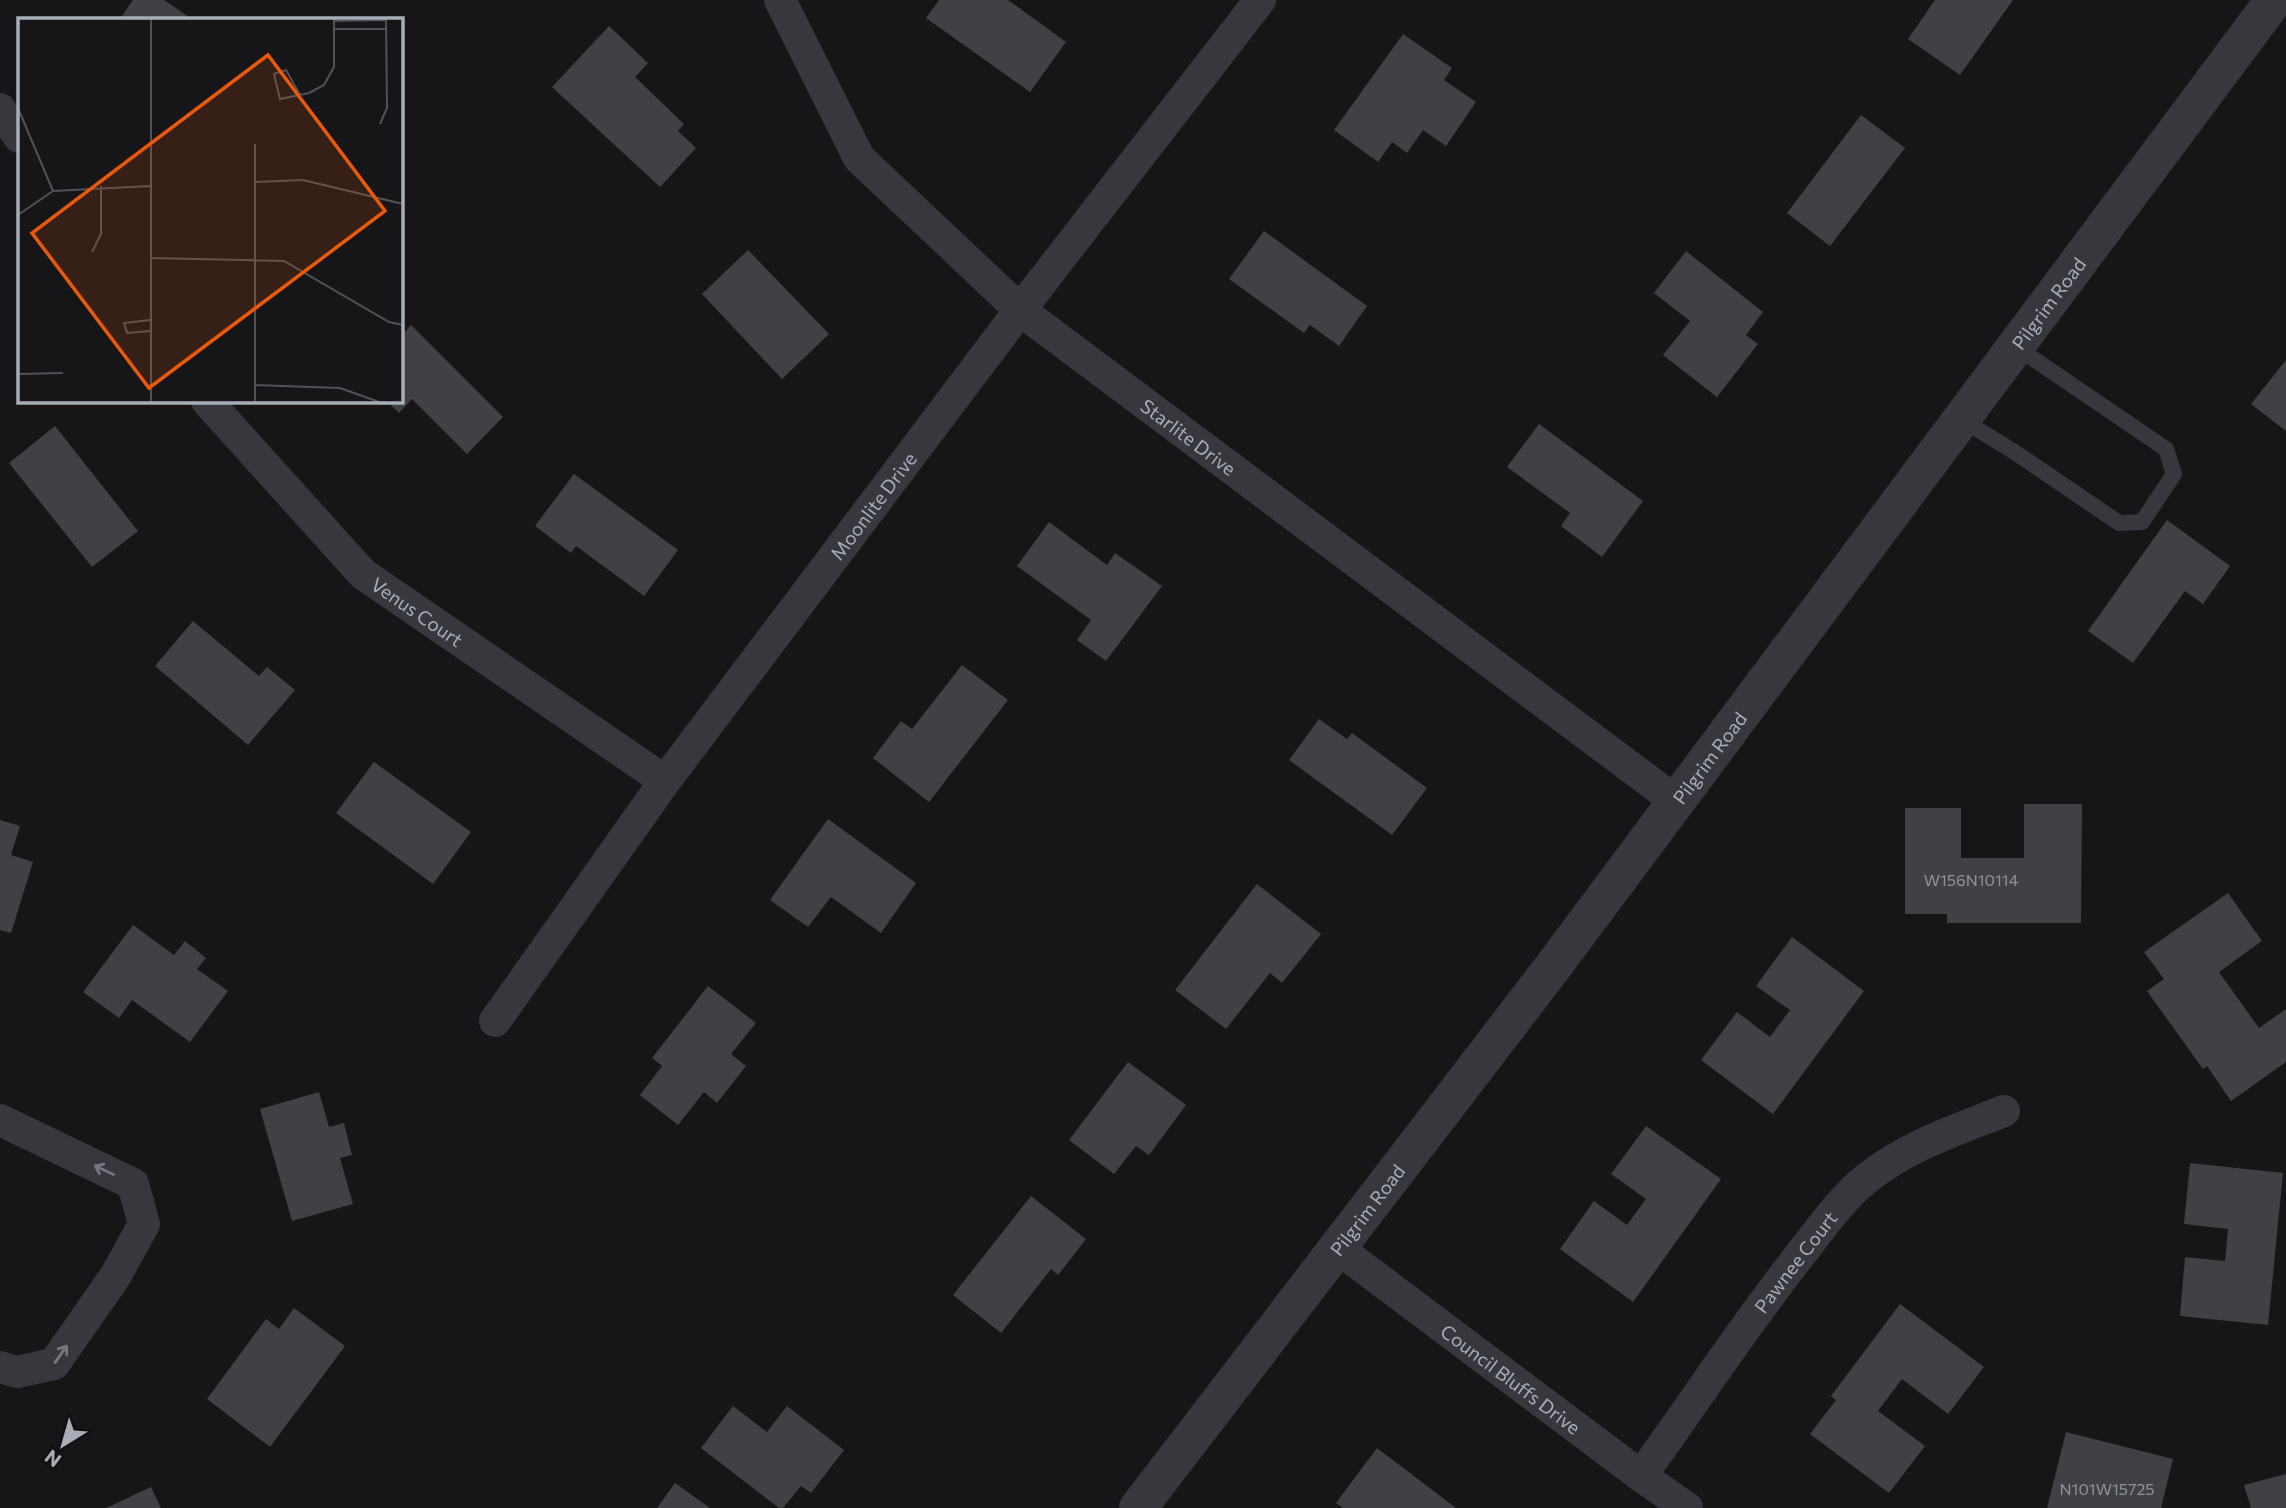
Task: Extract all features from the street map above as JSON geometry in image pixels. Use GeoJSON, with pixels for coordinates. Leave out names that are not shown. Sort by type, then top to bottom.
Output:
{"type":"FeatureCollection","features":[{"type":"Feature","properties":{"kind":"street","name":"Starlite Drive"},"geometry":{"type":"LineString","coordinates":[[780,0],[859,158],[1020,310],[1677,802]]}},
{"type":"Feature","properties":{"kind":"street","name":"Moonlite Drive"},"geometry":{"type":"LineString","coordinates":[[495,1021],[665,781],[1020,310],[1260,0]]}},
{"type":"Feature","properties":{"kind":"street","name":"Pilgrim Road"},"geometry":{"type":"LineString","coordinates":[[1138,1508],[1677,802],[2274,0]]}},
{"type":"Feature","properties":{"kind":"street"},"geometry":{"type":"LineString","coordinates":[[0,109],[18,135]]}},
{"type":"Feature","properties":{"kind":"street","name":"Venus Court"},"geometry":{"type":"LineString","coordinates":[[207,402],[363,574],[665,781]]}},
{"type":"Feature","properties":{"kind":"street","name":"Pawnee Court"},"geometry":{"type":"LineString","coordinates":[[1641,1476],[1784,1275],[1822,1226],[1864,1180],[1900,1154],[2004,1111]]}},
{"type":"Feature","properties":{"kind":"street"},"geometry":{"type":"LineString","coordinates":[[0,1121],[132,1184],[144,1224],[116,1275],[54,1364],[17,1372],[0,1367]]}},
{"type":"Feature","properties":{"kind":"street","name":"Council Bluffs Drive"},"geometry":{"type":"LineString","coordinates":[[1336,1247],[1686,1508]]}},
{"type":"Feature","properties":{"kind":"lane"},"geometry":{"type":"LineString","coordinates":[[1962,419],[2119,523],[2142,522],[2174,474],[2166,449],[2016,347]]}},
{"type":"Feature","properties":{"kind":"building"},"geometry":{"type":"Polygon","coordinates":[[[133,0],[164,0],[191,18],[121,18],[133,0]]]}},
{"type":"Feature","properties":{"kind":"building"},"geometry":{"type":"Polygon","coordinates":[[[939,0],[1008,0],[1066,42],[1030,92],[926,18],[939,0]]]}},
{"type":"Feature","properties":{"kind":"building"},"geometry":{"type":"Polygon","coordinates":[[[1935,0],[2013,0],[1960,75],[1908,39],[1935,0]]]}},
{"type":"Feature","properties":{"kind":"building"},"geometry":{"type":"Polygon","coordinates":[[[609,26],[648,63],[635,77],[684,124],[678,131],[696,148],[660,187],[552,87],[609,26]]]}},
{"type":"Feature","properties":{"kind":"building"},"geometry":{"type":"Polygon","coordinates":[[[1403,34],[1452,68],[1444,80],[1476,102],[1446,146],[1423,130],[1407,153],[1392,142],[1378,162],[1334,130],[1403,34]]]}},
{"type":"Feature","properties":{"kind":"building"},"geometry":{"type":"Polygon","coordinates":[[[1861,115],[1905,148],[1830,246],[1787,213],[1861,115]]]}},
{"type":"Feature","properties":{"kind":"building"},"geometry":{"type":"Polygon","coordinates":[[[1264,231],[1367,306],[1339,346],[1310,325],[1304,333],[1229,279],[1264,231]]]}},
{"type":"Feature","properties":{"kind":"building"},"geometry":{"type":"Polygon","coordinates":[[[748,250],[829,334],[782,379],[702,294],[748,250]]]}},
{"type":"Feature","properties":{"kind":"building"},"geometry":{"type":"Polygon","coordinates":[[[1686,251],[1763,312],[1746,335],[1758,344],[1717,397],[1663,355],[1690,321],[1654,293],[1686,251]]]}},
{"type":"Feature","properties":{"kind":"building"},"geometry":{"type":"Polygon","coordinates":[[[411,325],[503,417],[467,454],[412,399],[399,413],[388,402],[402,402],[402,335],[411,325]]]}},
{"type":"Feature","properties":{"kind":"building"},"geometry":{"type":"Polygon","coordinates":[[[2286,360],[2286,431],[2251,404],[2286,360]]]}},
{"type":"Feature","properties":{"kind":"building"},"geometry":{"type":"Polygon","coordinates":[[[1539,424],[1643,501],[1602,557],[1561,526],[1570,513],[1507,467],[1539,424]]]}},
{"type":"Feature","properties":{"kind":"building"},"geometry":{"type":"Polygon","coordinates":[[[55,426],[138,531],[92,567],[9,463],[55,426]]]}},
{"type":"Feature","properties":{"kind":"building"},"geometry":{"type":"Polygon","coordinates":[[[574,474],[678,550],[644,596],[576,546],[571,553],[535,526],[574,474]]]}},
{"type":"Feature","properties":{"kind":"building"},"geometry":{"type":"Polygon","coordinates":[[[2167,520],[2230,566],[2203,604],[2185,591],[2133,663],[2088,631],[2167,520]]]}},
{"type":"Feature","properties":{"kind":"building"},"geometry":{"type":"Polygon","coordinates":[[[1049,522],[1107,565],[1115,553],[1162,586],[1106,661],[1077,640],[1091,620],[1017,566],[1049,522]]]}},
{"type":"Feature","properties":{"kind":"building"},"geometry":{"type":"Polygon","coordinates":[[[193,621],[259,676],[267,667],[295,690],[248,745],[155,666],[193,621]]]}},
{"type":"Feature","properties":{"kind":"building"},"geometry":{"type":"Polygon","coordinates":[[[962,665],[1008,700],[929,802],[873,758],[901,721],[912,729],[962,665]]]}},
{"type":"Feature","properties":{"kind":"building"},"geometry":{"type":"Polygon","coordinates":[[[1319,719],[1347,739],[1352,733],[1427,788],[1392,835],[1289,760],[1319,719]]]}},
{"type":"Feature","properties":{"kind":"building"},"geometry":{"type":"Polygon","coordinates":[[[374,762],[471,832],[433,884],[336,813],[374,762]]]}},
{"type":"Feature","properties":{"kind":"building"},"geometry":{"type":"Polygon","coordinates":[[[2024,804],[2082,804],[2081,923],[1947,923],[1947,914],[1905,914],[1905,808],[1961,808],[1961,858],[2024,858],[2024,804]]]}},
{"type":"Feature","properties":{"kind":"building"},"geometry":{"type":"Polygon","coordinates":[[[828,819],[916,883],[881,933],[831,897],[808,927],[770,900],[828,819]]]}},
{"type":"Feature","properties":{"kind":"building"},"geometry":{"type":"Polygon","coordinates":[[[0,820],[20,826],[11,855],[33,862],[11,933],[0,930],[0,820]]]}},
{"type":"Feature","properties":{"kind":"building"},"geometry":{"type":"Polygon","coordinates":[[[1257,884],[1321,934],[1282,983],[1270,973],[1226,1029],[1175,990],[1257,884]]]}},
{"type":"Feature","properties":{"kind":"building"},"geometry":{"type":"Polygon","coordinates":[[[2228,893],[2262,941],[2219,972],[2259,1028],[2286,1009],[2286,1062],[2231,1101],[2207,1066],[2203,1069],[2147,991],[2164,979],[2144,952],[2228,893]]]}},
{"type":"Feature","properties":{"kind":"building"},"geometry":{"type":"Polygon","coordinates":[[[133,925],[174,955],[185,941],[206,958],[197,969],[228,991],[190,1042],[132,1000],[119,1018],[83,992],[133,925]]]}},
{"type":"Feature","properties":{"kind":"building"},"geometry":{"type":"Polygon","coordinates":[[[1792,937],[1864,991],[1773,1114],[1701,1060],[1737,1012],[1770,1037],[1790,1010],[1756,986],[1792,937]]]}},
{"type":"Feature","properties":{"kind":"building"},"geometry":{"type":"Polygon","coordinates":[[[708,986],[756,1023],[731,1054],[746,1066],[717,1103],[704,1092],[678,1125],[640,1095],[662,1066],[652,1058],[708,986]]]}},
{"type":"Feature","properties":{"kind":"building"},"geometry":{"type":"Polygon","coordinates":[[[1128,1062],[1186,1105],[1149,1155],[1136,1146],[1114,1174],[1069,1140],[1128,1062]]]}},
{"type":"Feature","properties":{"kind":"building"},"geometry":{"type":"Polygon","coordinates":[[[319,1092],[329,1127],[344,1123],[352,1155],[340,1158],[353,1204],[292,1221],[260,1109],[319,1092]]]}},
{"type":"Feature","properties":{"kind":"building"},"geometry":{"type":"Polygon","coordinates":[[[1646,1126],[1721,1179],[1633,1302],[1560,1249],[1594,1201],[1627,1225],[1646,1199],[1611,1174],[1646,1126]]]}},
{"type":"Feature","properties":{"kind":"building"},"geometry":{"type":"Polygon","coordinates":[[[2190,1163],[2283,1173],[2268,1325],[2180,1316],[2185,1257],[2225,1261],[2228,1229],[2184,1224],[2190,1163]]]}},
{"type":"Feature","properties":{"kind":"building"},"geometry":{"type":"Polygon","coordinates":[[[1031,1196],[1086,1239],[1058,1275],[1051,1269],[1001,1333],[953,1295],[1031,1196]]]}},
{"type":"Feature","properties":{"kind":"building"},"geometry":{"type":"Polygon","coordinates":[[[1900,1304],[1984,1367],[1948,1414],[1902,1379],[1878,1411],[1925,1446],[1889,1493],[1810,1434],[1836,1400],[1831,1396],[1900,1304]]]}},
{"type":"Feature","properties":{"kind":"building"},"geometry":{"type":"Polygon","coordinates":[[[294,1308],[345,1346],[270,1447],[207,1399],[266,1319],[279,1329],[294,1308]]]}},
{"type":"Feature","properties":{"kind":"building"},"geometry":{"type":"Polygon","coordinates":[[[733,1406],[767,1432],[787,1406],[844,1450],[811,1493],[801,1486],[783,1508],[779,1508],[701,1448],[733,1406]]]}},
{"type":"Feature","properties":{"kind":"building"},"geometry":{"type":"Polygon","coordinates":[[[2066,1432],[2173,1459],[2161,1508],[2047,1508],[2066,1432]]]}},
{"type":"Feature","properties":{"kind":"building"},"geometry":{"type":"Polygon","coordinates":[[[1377,1448],[1456,1508],[1343,1508],[1336,1503],[1377,1448]]]}},
{"type":"Feature","properties":{"kind":"building"},"geometry":{"type":"Polygon","coordinates":[[[2286,1474],[2286,1508],[2251,1508],[2244,1485],[2286,1474]]]}},
{"type":"Feature","properties":{"kind":"building"},"geometry":{"type":"Polygon","coordinates":[[[675,1483],[710,1508],[657,1508],[675,1483]]]}},
{"type":"Feature","properties":{"kind":"building"},"geometry":{"type":"Polygon","coordinates":[[[151,1487],[161,1508],[106,1508],[151,1487]]]}}]}
